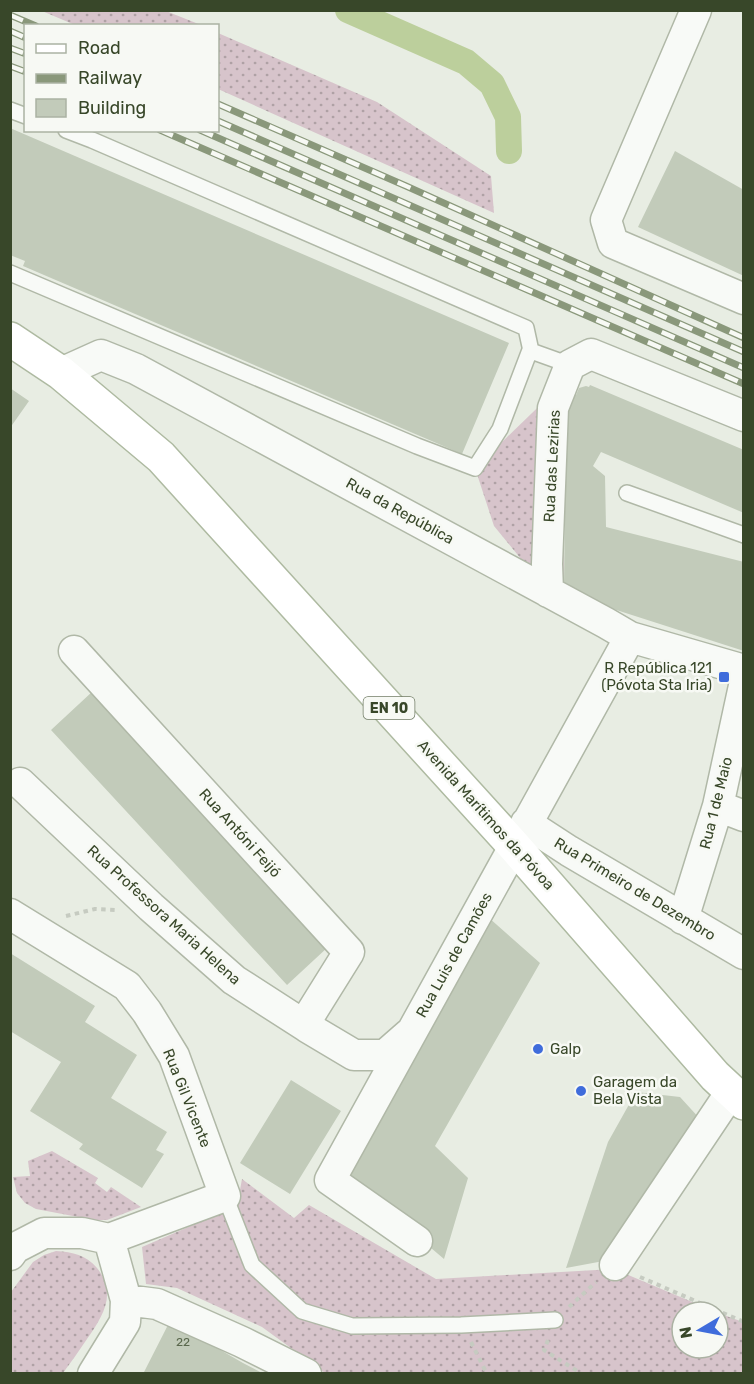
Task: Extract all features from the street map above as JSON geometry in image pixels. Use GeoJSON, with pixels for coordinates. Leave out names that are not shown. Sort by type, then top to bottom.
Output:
{"type":"FeatureCollection","features":[{"type":"Feature","properties":{"kind":"main road","name":"Avenida Marítimos da Póvoa"},"geometry":{"type":"LineString","coordinates":[[10,339],[61,373],[161,457],[520,834],[715,1076],[737,1097]]}},
{"type":"Feature","properties":{"kind":"street"},"geometry":{"type":"LineString","coordinates":[[696,10],[606,220],[614,243],[744,299]]}},
{"type":"Feature","properties":{"kind":"street","name":"Rua da República"},"geometry":{"type":"LineString","coordinates":[[61,373],[100,355],[135,369],[630,637],[744,670]]}},
{"type":"Feature","properties":{"kind":"street"},"geometry":{"type":"LineString","coordinates":[[580,359],[744,416]]}},
{"type":"Feature","properties":{"kind":"street","name":"Rua das Lezirias"},"geometry":{"type":"LineString","coordinates":[[548,592],[553,408],[580,359]]}},
{"type":"Feature","properties":{"kind":"street","name":"Rua Luis de Camões"},"geometry":{"type":"LineString","coordinates":[[417,1241],[330,1180],[630,637]]}},
{"type":"Feature","properties":{"kind":"street","name":"Rua Antóni Feijó"},"geometry":{"type":"LineString","coordinates":[[74,651],[349,952],[311,1013],[307,1027]]}},
{"type":"Feature","properties":{"kind":"street","name":"Rua 1 de Maio"},"geometry":{"type":"LineString","coordinates":[[684,919],[731,811],[744,686]]}},
{"type":"Feature","properties":{"kind":"street","name":"Rua Professora Maria Helena"},"geometry":{"type":"LineString","coordinates":[[20,783],[151,907],[234,980],[307,1027],[354,1055],[385,1055],[412,1031]]}},
{"type":"Feature","properties":{"kind":"street","name":"Rua Primeiro de Dezembro"},"geometry":{"type":"LineString","coordinates":[[520,834],[579,856],[744,954]]}},
{"type":"Feature","properties":{"kind":"street","name":"Rua Gil Vicente"},"geometry":{"type":"LineString","coordinates":[[19,919],[127,986],[147,1012],[174,1056],[225,1196]]}},
{"type":"Feature","properties":{"kind":"street"},"geometry":{"type":"LineString","coordinates":[[615,1265],[737,1097]]}},
{"type":"Feature","properties":{"kind":"street"},"geometry":{"type":"LineString","coordinates":[[12,1246],[44,1233],[82,1233],[110,1239],[225,1196]]}},
{"type":"Feature","properties":{"kind":"street"},"geometry":{"type":"LineString","coordinates":[[93,1374],[125,1322],[126,1299],[110,1239]]}},
{"type":"Feature","properties":{"kind":"street"},"geometry":{"type":"LineString","coordinates":[[126,1299],[157,1304],[306,1374]]}},
{"type":"Feature","properties":{"kind":"lane"},"geometry":{"type":"LineString","coordinates":[[71,132],[526,328],[531,351]]}},
{"type":"Feature","properties":{"kind":"lane"},"geometry":{"type":"LineString","coordinates":[[10,273],[417,446],[475,468],[500,429],[531,351]]}},
{"type":"Feature","properties":{"kind":"lane"},"geometry":{"type":"LineString","coordinates":[[531,351],[580,359]]}},
{"type":"Feature","properties":{"kind":"lane"},"geometry":{"type":"LineString","coordinates":[[627,493],[744,536]]}},
{"type":"Feature","properties":{"kind":"lane"},"geometry":{"type":"LineString","coordinates":[[225,1196],[252,1265],[302,1311],[352,1326],[462,1325],[555,1320]]}},
{"type":"Feature","properties":{"kind":"path"},"geometry":{"type":"LineString","coordinates":[[19,919],[95,909],[122,910],[151,907]]}},
{"type":"Feature","properties":{"kind":"path"},"geometry":{"type":"LineString","coordinates":[[582,1374],[544,1350],[555,1320],[615,1265],[744,1322]]}},
{"type":"Feature","properties":{"kind":"path"},"geometry":{"type":"LineString","coordinates":[[462,1325],[487,1374]]}},
{"type":"Feature","properties":{"kind":"shaded area"},"geometry":{"type":"Polygon","coordinates":[[[42,11],[166,11],[198,24],[73,24],[42,11]]]}},
{"type":"Feature","properties":{"kind":"shaded area"},"geometry":{"type":"Polygon","coordinates":[[[219,33],[377,102],[491,176],[494,213],[219,89],[219,33]]]}},
{"type":"Feature","properties":{"kind":"shaded area"},"geometry":{"type":"Polygon","coordinates":[[[563,383],[564,584],[548,592],[494,526],[475,468],[563,383]]]}},
{"type":"Feature","properties":{"kind":"shaded area"},"geometry":{"type":"Polygon","coordinates":[[[52,1151],[98,1178],[95,1183],[107,1192],[111,1187],[141,1207],[107,1220],[94,1220],[36,1209],[25,1203],[17,1193],[13,1177],[30,1176],[28,1161],[52,1151]]]}},
{"type":"Feature","properties":{"kind":"shaded area"},"geometry":{"type":"Polygon","coordinates":[[[242,1179],[294,1218],[309,1205],[436,1279],[614,1269],[688,1300],[670,1300],[670,1360],[730,1360],[730,1317],[743,1322],[743,1373],[325,1373],[262,1327],[177,1288],[146,1284],[142,1247],[237,1206],[242,1179]]]}},
{"type":"Feature","properties":{"kind":"shaded area"},"geometry":{"type":"Polygon","coordinates":[[[56,1251],[79,1255],[97,1268],[106,1287],[106,1305],[93,1331],[63,1373],[11,1373],[11,1292],[33,1262],[56,1251]]]}},
{"type":"Feature","properties":{"kind":"building"},"geometry":{"type":"Polygon","coordinates":[[[10,128],[509,343],[462,454],[23,266],[25,261],[10,255],[10,128]]]}},
{"type":"Feature","properties":{"kind":"building"},"geometry":{"type":"Polygon","coordinates":[[[675,151],[744,190],[744,276],[638,227],[675,151]]]}},
{"type":"Feature","properties":{"kind":"building"},"geometry":{"type":"Polygon","coordinates":[[[590,385],[744,450],[744,513],[601,452],[593,466],[605,476],[606,527],[744,562],[744,651],[607,607],[564,584],[566,427],[560,424],[572,394],[576,395],[579,388],[590,385]]]}},
{"type":"Feature","properties":{"kind":"building"},"geometry":{"type":"Polygon","coordinates":[[[10,388],[29,401],[10,428],[10,388]]]}},
{"type":"Feature","properties":{"kind":"building"},"geometry":{"type":"Polygon","coordinates":[[[93,691],[328,947],[287,985],[51,730],[93,691]]]}},
{"type":"Feature","properties":{"kind":"building"},"geometry":{"type":"Polygon","coordinates":[[[488,917],[540,963],[435,1146],[468,1178],[444,1259],[344,1174],[488,917]]]}},
{"type":"Feature","properties":{"kind":"building"},"geometry":{"type":"Polygon","coordinates":[[[10,953],[95,1006],[85,1022],[137,1055],[111,1098],[167,1132],[156,1150],[164,1154],[142,1188],[79,1149],[83,1144],[30,1111],[61,1062],[10,1031],[10,953]]]}},
{"type":"Feature","properties":{"kind":"building"},"geometry":{"type":"Polygon","coordinates":[[[291,1080],[341,1111],[290,1194],[240,1163],[291,1080]]]}},
{"type":"Feature","properties":{"kind":"building"},"geometry":{"type":"Polygon","coordinates":[[[636,1092],[680,1097],[701,1120],[609,1260],[566,1268],[608,1142],[636,1092]]]}},
{"type":"Feature","properties":{"kind":"building"},"geometry":{"type":"Polygon","coordinates":[[[170,1321],[243,1363],[264,1374],[143,1374],[170,1321]]]}},
{"type":"Feature","properties":{"kind":"waterway"},"geometry":{"type":"LineString","coordinates":[[348,10],[466,62],[492,84],[508,117],[509,151]]}},
{"type":"Feature","properties":{"kind":"railway"},"geometry":{"type":"LineString","coordinates":[[10,15],[31,24]]}},
{"type":"Feature","properties":{"kind":"railway"},"geometry":{"type":"LineString","coordinates":[[10,31],[24,37]]}},
{"type":"Feature","properties":{"kind":"railway"},"geometry":{"type":"LineString","coordinates":[[10,48],[24,53]]}},
{"type":"Feature","properties":{"kind":"railway"},"geometry":{"type":"LineString","coordinates":[[10,66],[24,71]]}},
{"type":"Feature","properties":{"kind":"railway"},"geometry":{"type":"LineString","coordinates":[[219,104],[744,338]]}},
{"type":"Feature","properties":{"kind":"railway"},"geometry":{"type":"LineString","coordinates":[[219,121],[744,352]]}},
{"type":"Feature","properties":{"kind":"railway"},"geometry":{"type":"LineString","coordinates":[[165,132],[744,384]]}},
{"type":"Feature","properties":{"kind":"railway"},"geometry":{"type":"LineString","coordinates":[[205,132],[744,368]]}},
{"type":"Feature","properties":{"kind":"place","name":"R República 121 (Póvota Sta Iria)"},"geometry":{"type":"Point","coordinates":[724,677]}},
{"type":"Feature","properties":{"kind":"place","name":"Galp"},"geometry":{"type":"Point","coordinates":[538,1049]}},
{"type":"Feature","properties":{"kind":"place","name":"Garagem da Bela Vista"},"geometry":{"type":"Point","coordinates":[581,1091]}}]}
